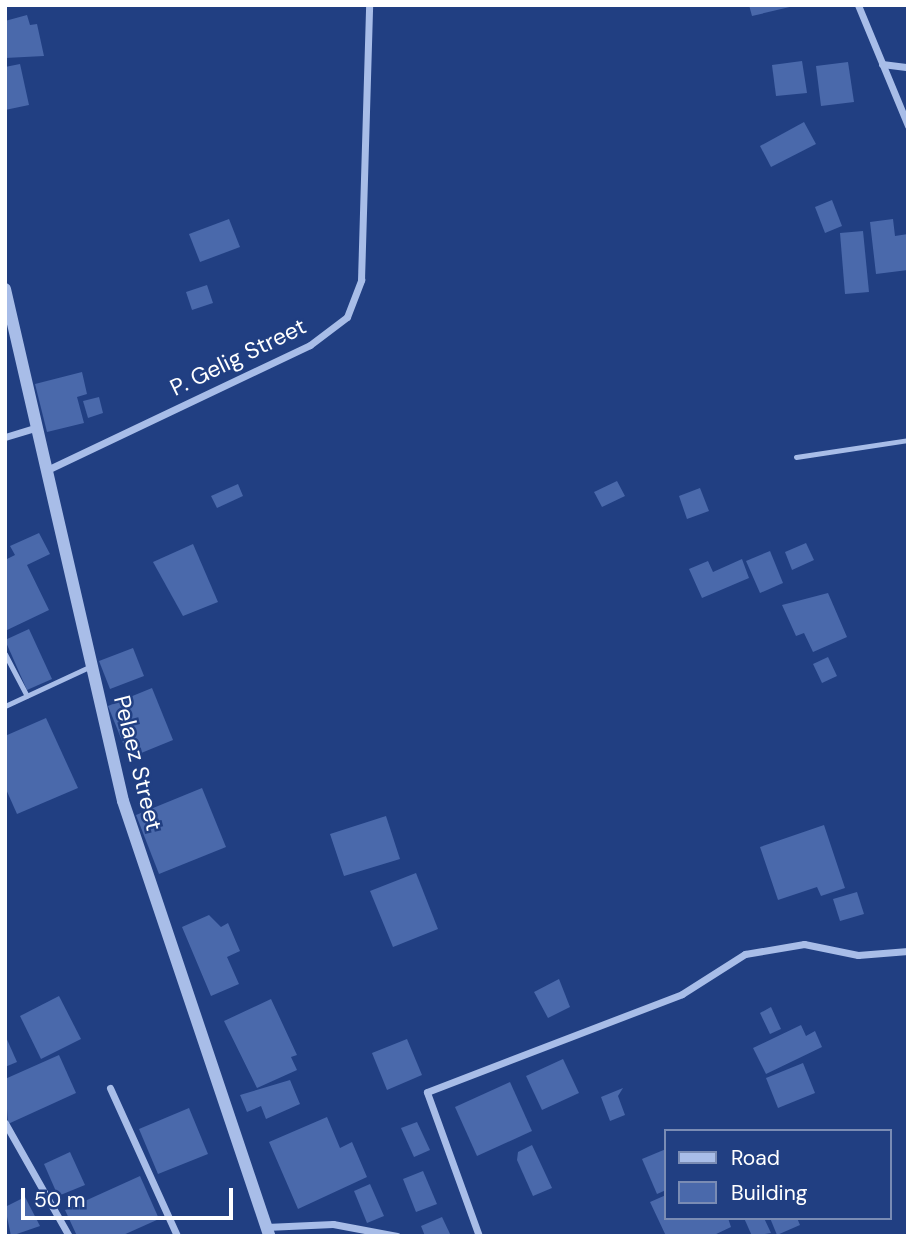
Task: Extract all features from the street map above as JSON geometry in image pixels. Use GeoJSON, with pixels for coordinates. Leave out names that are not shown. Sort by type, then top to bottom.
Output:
{"type":"FeatureCollection","features":[{"type":"Feature","properties":{"kind":"street","name":"P. Gelig Street"},"geometry":{"type":"LineString","coordinates":[[47,470],[310,345],[346,317],[361,280],[369,5]]}},
{"type":"Feature","properties":{"kind":"street"},"geometry":{"type":"LineString","coordinates":[[859,5],[908,126]]}},
{"type":"Feature","properties":{"kind":"street"},"geometry":{"type":"LineString","coordinates":[[882,64],[908,67]]}},
{"type":"Feature","properties":{"kind":"street","name":"Pelaez Street"},"geometry":{"type":"LineString","coordinates":[[5,289],[92,666],[156,912],[268,1231]]}},
{"type":"Feature","properties":{"kind":"street"},"geometry":{"type":"LineString","coordinates":[[5,437],[38,427]]}},
{"type":"Feature","properties":{"kind":"street"},"geometry":{"type":"LineString","coordinates":[[479,1236],[427,1093],[681,994],[745,954],[804,944],[858,956],[908,951]]}},
{"type":"Feature","properties":{"kind":"street"},"geometry":{"type":"LineString","coordinates":[[110,1088],[177,1236]]}},
{"type":"Feature","properties":{"kind":"street"},"geometry":{"type":"LineString","coordinates":[[5,1123],[69,1236]]}},
{"type":"Feature","properties":{"kind":"street"},"geometry":{"type":"LineString","coordinates":[[268,1231],[333,1224],[397,1236]]}},
{"type":"Feature","properties":{"kind":"lane"},"geometry":{"type":"LineString","coordinates":[[796,457],[908,440]]}},
{"type":"Feature","properties":{"kind":"lane"},"geometry":{"type":"LineString","coordinates":[[5,654],[27,696]]}},
{"type":"Feature","properties":{"kind":"lane"},"geometry":{"type":"LineString","coordinates":[[5,706],[92,666]]}},
{"type":"Feature","properties":{"kind":"building"},"geometry":{"type":"Polygon","coordinates":[[[749,5],[793,5],[794,6],[752,16],[749,5]]]}},
{"type":"Feature","properties":{"kind":"building"},"geometry":{"type":"Polygon","coordinates":[[[27,15],[30,25],[37,24],[44,56],[5,58],[5,21],[27,15]]]}},
{"type":"Feature","properties":{"kind":"building"},"geometry":{"type":"Polygon","coordinates":[[[802,61],[807,93],[776,96],[772,65],[802,61]]]}},
{"type":"Feature","properties":{"kind":"building"},"geometry":{"type":"Polygon","coordinates":[[[848,62],[854,102],[821,106],[816,66],[848,62]]]}},
{"type":"Feature","properties":{"kind":"building"},"geometry":{"type":"Polygon","coordinates":[[[20,64],[29,105],[5,110],[5,67],[20,64]]]}},
{"type":"Feature","properties":{"kind":"building"},"geometry":{"type":"Polygon","coordinates":[[[804,122],[816,144],[771,167],[760,146],[804,122]]]}},
{"type":"Feature","properties":{"kind":"building"},"geometry":{"type":"Polygon","coordinates":[[[832,200],[842,226],[825,233],[815,207],[832,200]]]}},
{"type":"Feature","properties":{"kind":"building"},"geometry":{"type":"Polygon","coordinates":[[[229,219],[240,247],[200,262],[189,234],[229,219]]]}},
{"type":"Feature","properties":{"kind":"building"},"geometry":{"type":"Polygon","coordinates":[[[893,219],[895,236],[908,234],[908,270],[876,274],[870,222],[893,219]]]}},
{"type":"Feature","properties":{"kind":"building"},"geometry":{"type":"Polygon","coordinates":[[[863,231],[869,292],[845,294],[840,233],[863,231]]]}},
{"type":"Feature","properties":{"kind":"building"},"geometry":{"type":"Polygon","coordinates":[[[207,285],[213,303],[192,310],[186,292],[207,285]]]}},
{"type":"Feature","properties":{"kind":"building"},"geometry":{"type":"Polygon","coordinates":[[[82,372],[87,394],[77,397],[84,423],[47,432],[35,384],[82,372]]]}},
{"type":"Feature","properties":{"kind":"building"},"geometry":{"type":"Polygon","coordinates":[[[99,397],[103,413],[88,418],[83,401],[99,397]]]}},
{"type":"Feature","properties":{"kind":"building"},"geometry":{"type":"Polygon","coordinates":[[[617,481],[625,496],[602,507],[594,492],[617,481]]]}},
{"type":"Feature","properties":{"kind":"building"},"geometry":{"type":"Polygon","coordinates":[[[238,484],[243,496],[217,508],[211,496],[238,484]]]}},
{"type":"Feature","properties":{"kind":"building"},"geometry":{"type":"Polygon","coordinates":[[[700,488],[709,511],[687,519],[679,496],[700,488]]]}},
{"type":"Feature","properties":{"kind":"building"},"geometry":{"type":"Polygon","coordinates":[[[39,533],[50,554],[27,565],[49,610],[5,631],[5,560],[15,555],[10,546],[39,533]]]}},
{"type":"Feature","properties":{"kind":"building"},"geometry":{"type":"Polygon","coordinates":[[[806,543],[814,560],[792,570],[785,552],[806,543]]]}},
{"type":"Feature","properties":{"kind":"building"},"geometry":{"type":"Polygon","coordinates":[[[193,544],[218,602],[183,616],[153,562],[193,544]]]}},
{"type":"Feature","properties":{"kind":"building"},"geometry":{"type":"Polygon","coordinates":[[[770,551],[783,583],[760,593],[746,561],[770,551]]]}},
{"type":"Feature","properties":{"kind":"building"},"geometry":{"type":"Polygon","coordinates":[[[742,559],[749,578],[702,598],[689,569],[708,561],[713,572],[742,559]]]}},
{"type":"Feature","properties":{"kind":"building"},"geometry":{"type":"Polygon","coordinates":[[[828,593],[847,637],[813,652],[804,633],[796,636],[782,605],[828,593]]]}},
{"type":"Feature","properties":{"kind":"building"},"geometry":{"type":"Polygon","coordinates":[[[29,629],[52,679],[27,690],[5,640],[29,629]]]}},
{"type":"Feature","properties":{"kind":"building"},"geometry":{"type":"Polygon","coordinates":[[[133,648],[144,676],[110,689],[99,661],[133,648]]]}},
{"type":"Feature","properties":{"kind":"building"},"geometry":{"type":"Polygon","coordinates":[[[828,657],[837,676],[822,683],[813,664],[828,657]]]}},
{"type":"Feature","properties":{"kind":"building"},"geometry":{"type":"Polygon","coordinates":[[[152,688],[173,740],[129,758],[108,706],[152,688]]]}},
{"type":"Feature","properties":{"kind":"building"},"geometry":{"type":"Polygon","coordinates":[[[46,718],[78,788],[17,814],[5,787],[5,736],[46,718]]]}},
{"type":"Feature","properties":{"kind":"building"},"geometry":{"type":"Polygon","coordinates":[[[202,788],[226,847],[159,874],[136,815],[202,788]]]}},
{"type":"Feature","properties":{"kind":"building"},"geometry":{"type":"Polygon","coordinates":[[[386,816],[400,859],[344,876],[330,834],[386,816]]]}},
{"type":"Feature","properties":{"kind":"building"},"geometry":{"type":"Polygon","coordinates":[[[824,825],[845,888],[821,896],[817,887],[778,900],[760,847],[824,825]]]}},
{"type":"Feature","properties":{"kind":"building"},"geometry":{"type":"Polygon","coordinates":[[[416,873],[438,929],[393,947],[370,891],[416,873]]]}},
{"type":"Feature","properties":{"kind":"building"},"geometry":{"type":"Polygon","coordinates":[[[857,892],[864,914],[840,921],[833,899],[857,892]]]}},
{"type":"Feature","properties":{"kind":"building"},"geometry":{"type":"Polygon","coordinates":[[[209,915],[221,927],[228,923],[240,951],[227,957],[239,984],[211,996],[182,927],[209,915]]]}},
{"type":"Feature","properties":{"kind":"building"},"geometry":{"type":"Polygon","coordinates":[[[559,979],[570,1007],[548,1018],[534,992],[559,979]]]}},
{"type":"Feature","properties":{"kind":"building"},"geometry":{"type":"Polygon","coordinates":[[[59,996],[81,1039],[41,1059],[20,1016],[59,996]]]}},
{"type":"Feature","properties":{"kind":"building"},"geometry":{"type":"Polygon","coordinates":[[[271,999],[297,1055],[291,1057],[297,1070],[257,1088],[224,1021],[271,999]]]}},
{"type":"Feature","properties":{"kind":"building"},"geometry":{"type":"Polygon","coordinates":[[[771,1007],[781,1029],[770,1034],[760,1013],[771,1007]]]}},
{"type":"Feature","properties":{"kind":"building"},"geometry":{"type":"Polygon","coordinates":[[[801,1025],[806,1036],[815,1031],[822,1047],[766,1074],[753,1048],[801,1025]]]}},
{"type":"Feature","properties":{"kind":"building"},"geometry":{"type":"Polygon","coordinates":[[[5,1035],[17,1062],[5,1067],[5,1035]]]}},
{"type":"Feature","properties":{"kind":"building"},"geometry":{"type":"Polygon","coordinates":[[[407,1039],[422,1075],[387,1090],[372,1053],[407,1039]]]}},
{"type":"Feature","properties":{"kind":"building"},"geometry":{"type":"Polygon","coordinates":[[[59,1055],[76,1093],[8,1124],[5,1079],[59,1055]]]}},
{"type":"Feature","properties":{"kind":"building"},"geometry":{"type":"Polygon","coordinates":[[[563,1059],[579,1093],[542,1110],[526,1076],[563,1059]]]}},
{"type":"Feature","properties":{"kind":"building"},"geometry":{"type":"Polygon","coordinates":[[[803,1063],[815,1093],[778,1108],[766,1078],[803,1063]]]}},
{"type":"Feature","properties":{"kind":"building"},"geometry":{"type":"Polygon","coordinates":[[[290,1080],[300,1104],[266,1119],[261,1106],[247,1112],[240,1095],[290,1080]]]}},
{"type":"Feature","properties":{"kind":"building"},"geometry":{"type":"Polygon","coordinates":[[[510,1082],[532,1131],[477,1156],[455,1107],[510,1082]]]}},
{"type":"Feature","properties":{"kind":"building"},"geometry":{"type":"Polygon","coordinates":[[[623,1088],[618,1096],[625,1115],[610,1121],[601,1097],[623,1088]]]}},
{"type":"Feature","properties":{"kind":"building"},"geometry":{"type":"Polygon","coordinates":[[[189,1108],[208,1154],[158,1174],[139,1129],[189,1108]]]}},
{"type":"Feature","properties":{"kind":"building"},"geometry":{"type":"Polygon","coordinates":[[[327,1117],[340,1148],[352,1142],[367,1177],[298,1209],[269,1142],[327,1117]]]}},
{"type":"Feature","properties":{"kind":"building"},"geometry":{"type":"Polygon","coordinates":[[[417,1122],[430,1150],[414,1157],[401,1128],[417,1122]]]}},
{"type":"Feature","properties":{"kind":"building"},"geometry":{"type":"Polygon","coordinates":[[[532,1145],[552,1188],[533,1196],[517,1160],[518,1152],[532,1145]]]}},
{"type":"Feature","properties":{"kind":"building"},"geometry":{"type":"Polygon","coordinates":[[[664,1150],[664,1191],[657,1194],[642,1159],[664,1150]]]}},
{"type":"Feature","properties":{"kind":"building"},"geometry":{"type":"Polygon","coordinates":[[[70,1152],[85,1185],[58,1196],[44,1164],[70,1152]]]}},
{"type":"Feature","properties":{"kind":"building"},"geometry":{"type":"Polygon","coordinates":[[[423,1171],[437,1204],[416,1212],[403,1179],[423,1171]]]}},
{"type":"Feature","properties":{"kind":"building"},"geometry":{"type":"Polygon","coordinates":[[[140,1176],[159,1219],[121,1236],[77,1236],[65,1210],[140,1176]]]}},
{"type":"Feature","properties":{"kind":"building"},"geometry":{"type":"Polygon","coordinates":[[[370,1184],[384,1216],[367,1223],[354,1191],[370,1184]]]}},
{"type":"Feature","properties":{"kind":"building"},"geometry":{"type":"Polygon","coordinates":[[[664,1196],[664,1220],[729,1220],[731,1227],[712,1236],[666,1236],[650,1202],[664,1196]]]}},
{"type":"Feature","properties":{"kind":"building"},"geometry":{"type":"Polygon","coordinates":[[[25,1197],[40,1226],[11,1236],[5,1207],[25,1197]]]}},
{"type":"Feature","properties":{"kind":"building"},"geometry":{"type":"Polygon","coordinates":[[[442,1217],[451,1236],[425,1236],[421,1226],[442,1217]]]}},
{"type":"Feature","properties":{"kind":"building"},"geometry":{"type":"Polygon","coordinates":[[[745,1220],[765,1220],[771,1233],[752,1236],[745,1220]]]}},
{"type":"Feature","properties":{"kind":"building"},"geometry":{"type":"Polygon","coordinates":[[[771,1220],[798,1220],[800,1225],[777,1235],[771,1220]]]}}]}
